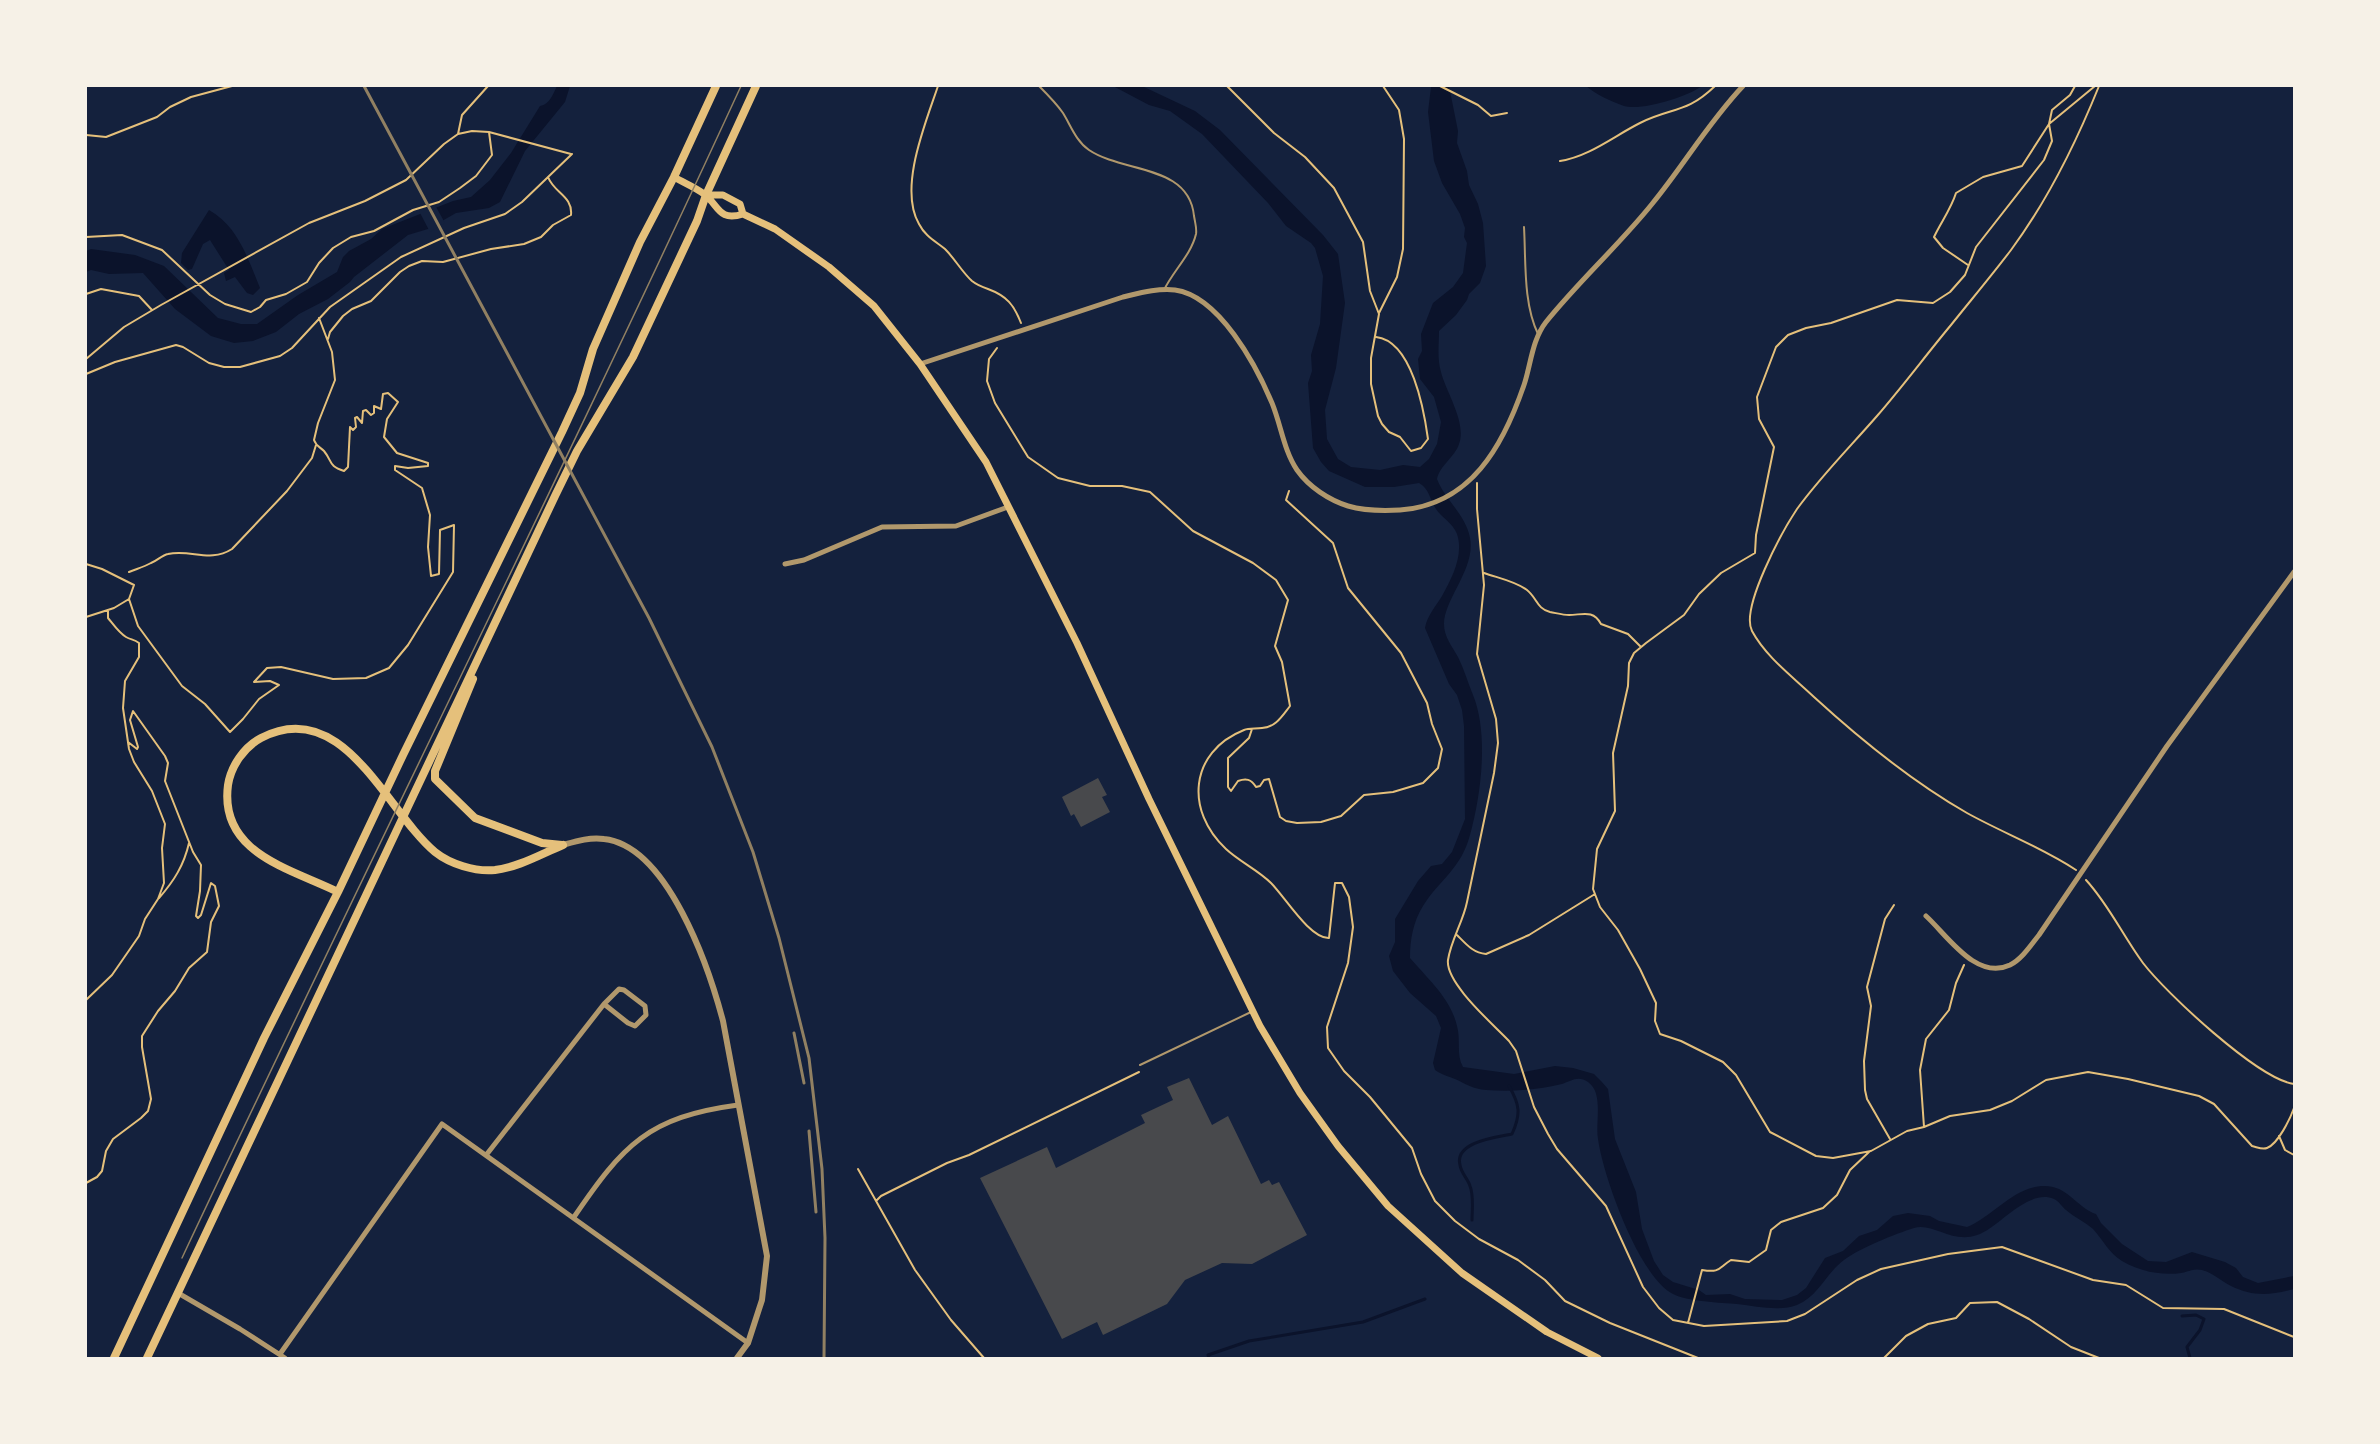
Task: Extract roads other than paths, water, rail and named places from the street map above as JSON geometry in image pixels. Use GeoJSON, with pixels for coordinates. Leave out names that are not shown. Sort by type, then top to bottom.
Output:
{"type":"FeatureCollection","features":[{"type":"Feature","properties":{"kind":"main road"},"geometry":{"type":"LineString","coordinates":[[114,1359],[264,1038],[338,892],[562,432],[580,393],[593,349],[607,317],[716,86]]}},
{"type":"Feature","properties":{"kind":"main road"},"geometry":{"type":"LineString","coordinates":[[147,1359],[577,451],[633,357],[756,86]]}},
{"type":"Feature","properties":{"kind":"main road"},"geometry":{"type":"LineString","coordinates":[[674,177],[706,195],[720,212],[734,217],[743,214],[775,230],[830,267],[874,306],[920,364],[986,462],[1077,644],[1149,799],[1253,1011],[1300,1093],[1338,1146],[1388,1206],[1462,1273],[1547,1332],[1598,1359]]}},
{"type":"Feature","properties":{"kind":"main road"},"geometry":{"type":"LineString","coordinates":[[706,195],[723,195],[740,204],[743,214]]}},
{"type":"Feature","properties":{"kind":"main road"},"geometry":{"type":"LineString","coordinates":[[484,647],[469,692],[435,771],[435,779],[475,818],[542,843],[563,845]]}},
{"type":"Feature","properties":{"kind":"main road"},"geometry":{"type":"LineString","coordinates":[[338,892],[276,864],[254,851],[236,831],[229,817],[227,796],[229,779],[234,765],[242,754],[261,738],[290,729],[316,731],[329,738],[352,755],[436,852],[465,867],[494,870],[563,845]]}},
{"type":"Feature","properties":{"kind":"street"},"geometry":{"type":"LineString","coordinates":[[920,364],[1123,297],[1176,290],[1193,295],[1208,305],[1217,314],[1256,370],[1272,404],[1294,464],[1312,486],[1341,503],[1372,510],[1415,509],[1433,503],[1449,496],[1475,477],[1493,453],[1525,384],[1538,334],[1651,206],[1673,178],[1708,125],[1743,86]]}},
{"type":"Feature","properties":{"kind":"street"},"geometry":{"type":"LineString","coordinates":[[785,564],[804,560],[882,527],[956,526],[1008,507]]}},
{"type":"Feature","properties":{"kind":"street"},"geometry":{"type":"LineString","coordinates":[[1926,916],[1970,959],[1985,966],[1998,968],[2010,965],[2020,958],[2039,935],[2167,746],[2295,572]]}},
{"type":"Feature","properties":{"kind":"street"},"geometry":{"type":"LineString","coordinates":[[563,845],[586,839],[605,839],[634,851],[656,869],[700,950],[715,991],[767,1256],[762,1300],[748,1343],[737,1359]]}},
{"type":"Feature","properties":{"kind":"street"},"geometry":{"type":"LineString","coordinates":[[487,1154],[604,1004],[614,992],[619,988],[624,990],[645,1006],[646,1015],[635,1026],[604,1004]]}},
{"type":"Feature","properties":{"kind":"street"},"geometry":{"type":"LineString","coordinates":[[573,1217],[622,1153],[646,1133],[680,1117],[738,1105]]}},
{"type":"Feature","properties":{"kind":"street"},"geometry":{"type":"LineString","coordinates":[[178,1293],[282,1356],[442,1124],[748,1343]]}},
{"type":"Feature","properties":{"kind":"lane"},"geometry":{"type":"LineString","coordinates":[[1039,86],[1058,106],[1077,138],[1088,149],[1112,161],[1168,178],[1189,196],[1193,205],[1196,233],[1189,251],[1164,290]]}},
{"type":"Feature","properties":{"kind":"lane"},"geometry":{"type":"LineString","coordinates":[[1524,227],[1529,297],[1534,326],[1538,334]]}},
{"type":"Feature","properties":{"kind":"lane"},"geometry":{"type":"LineString","coordinates":[[1140,1065],[1253,1011]]}},
{"type":"Feature","properties":{"kind":"water"},"geometry":{"type":"Polygon","coordinates":[[[557,86],[570,86],[565,102],[525,151],[500,202],[489,208],[456,213],[428,229],[408,235],[328,299],[299,314],[276,332],[253,341],[234,343],[211,336],[175,309],[143,273],[109,274],[91,270],[86,272],[86,251],[91,249],[135,255],[164,266],[218,318],[241,324],[257,324],[298,295],[337,272],[343,257],[349,251],[371,239],[382,229],[453,201],[471,197],[490,180],[511,153],[540,106],[549,101],[557,86]]]}},
{"type":"Feature","properties":{"kind":"water"},"geometry":{"type":"Polygon","coordinates":[[[1113,86],[1142,86],[1195,111],[1220,130],[1323,235],[1338,254],[1345,303],[1336,368],[1325,410],[1327,439],[1338,459],[1351,467],[1380,470],[1403,465],[1420,467],[1429,459],[1437,444],[1441,422],[1434,397],[1420,379],[1418,359],[1422,351],[1421,334],[1433,303],[1453,287],[1463,273],[1467,243],[1460,214],[1442,183],[1434,161],[1428,112],[1431,87],[1429,86],[1449,86],[1458,131],[1457,143],[1483,223],[1486,266],[1480,283],[1469,294],[1456,315],[1439,331],[1440,367],[1458,417],[1461,436],[1457,449],[1441,469],[1437,479],[1468,530],[1471,549],[1464,572],[1445,614],[1444,629],[1462,666],[1478,711],[1482,765],[1477,802],[1466,847],[1456,865],[1420,912],[1413,931],[1410,958],[1450,1007],[1457,1026],[1463,1067],[1514,1074],[1555,1066],[1573,1068],[1594,1074],[1608,1089],[1615,1139],[1636,1192],[1642,1229],[1654,1261],[1663,1275],[1673,1282],[1699,1290],[1706,1295],[1730,1294],[1745,1299],[1782,1300],[1797,1295],[1806,1288],[1825,1258],[1843,1251],[1859,1236],[1877,1230],[1893,1216],[1908,1213],[1930,1216],[1939,1221],[1967,1227],[2007,1200],[2040,1186],[2053,1187],[2065,1192],[2090,1212],[2096,1214],[2101,1223],[2122,1244],[2148,1261],[2166,1262],[2192,1252],[2225,1262],[2236,1268],[2243,1277],[2258,1283],[2294,1276],[2294,1289],[2270,1294],[2247,1292],[2202,1270],[2166,1274],[2135,1268],[2117,1258],[2093,1229],[2069,1213],[2054,1199],[2044,1197],[2024,1204],[1977,1235],[1959,1237],[1921,1227],[1878,1242],[1844,1260],[1811,1296],[1790,1307],[1767,1308],[1686,1298],[1673,1294],[1660,1284],[1648,1268],[1625,1224],[1601,1156],[1597,1132],[1596,1093],[1588,1082],[1578,1079],[1534,1089],[1486,1090],[1477,1089],[1435,1070],[1433,1063],[1441,1028],[1436,1016],[1410,993],[1393,971],[1389,956],[1395,942],[1395,919],[1418,881],[1431,866],[1442,864],[1452,852],[1465,819],[1462,710],[1425,628],[1456,566],[1459,550],[1457,534],[1436,509],[1429,494],[1419,483],[1394,487],[1365,487],[1329,471],[1321,462],[1313,448],[1308,383],[1312,371],[1311,355],[1320,324],[1323,276],[1315,248],[1286,226],[1268,203],[1202,134],[1170,111],[1149,105],[1113,86]]]}},
{"type":"Feature","properties":{"kind":"water"},"geometry":{"type":"Polygon","coordinates":[[[1586,86],[1702,86],[1664,102],[1632,107],[1609,100],[1586,86]]]}},
{"type":"Feature","properties":{"kind":"water"},"geometry":{"type":"Polygon","coordinates":[[[209,210],[228,225],[241,244],[260,288],[253,295],[247,293],[235,277],[226,281],[224,273],[229,270],[210,240],[203,244],[192,269],[188,270],[181,263],[182,253],[209,210]]]}},
{"type":"Feature","properties":{"kind":"waterway"},"geometry":{"type":"LineString","coordinates":[[1472,1220],[1471,1190],[1461,1168],[1460,1157],[1463,1151],[1478,1142],[1512,1134],[1518,1110],[1509,1086]]}},
{"type":"Feature","properties":{"kind":"waterway"},"geometry":{"type":"LineString","coordinates":[[1209,1358],[1208,1355],[1249,1341],[1363,1322],[1425,1299]]}},
{"type":"Feature","properties":{"kind":"waterway"},"geometry":{"type":"LineString","coordinates":[[2182,1316],[2196,1315],[2204,1319],[2200,1330],[2187,1347],[2190,1358]]}},
{"type":"Feature","properties":{"kind":"tram line"},"geometry":{"type":"LineString","coordinates":[[182,1258],[603,380],[741,86]]}},
{"type":"Feature","properties":{"kind":"railway"},"geometry":{"type":"LineString","coordinates":[[364,86],[649,618],[712,747],[753,852],[779,938],[809,1058],[822,1169],[825,1238],[824,1358]]}},
{"type":"Feature","properties":{"kind":"railway"},"geometry":{"type":"LineString","coordinates":[[794,1033],[804,1083]]}},
{"type":"Feature","properties":{"kind":"railway"},"geometry":{"type":"LineString","coordinates":[[809,1131],[816,1212]]}}]}
